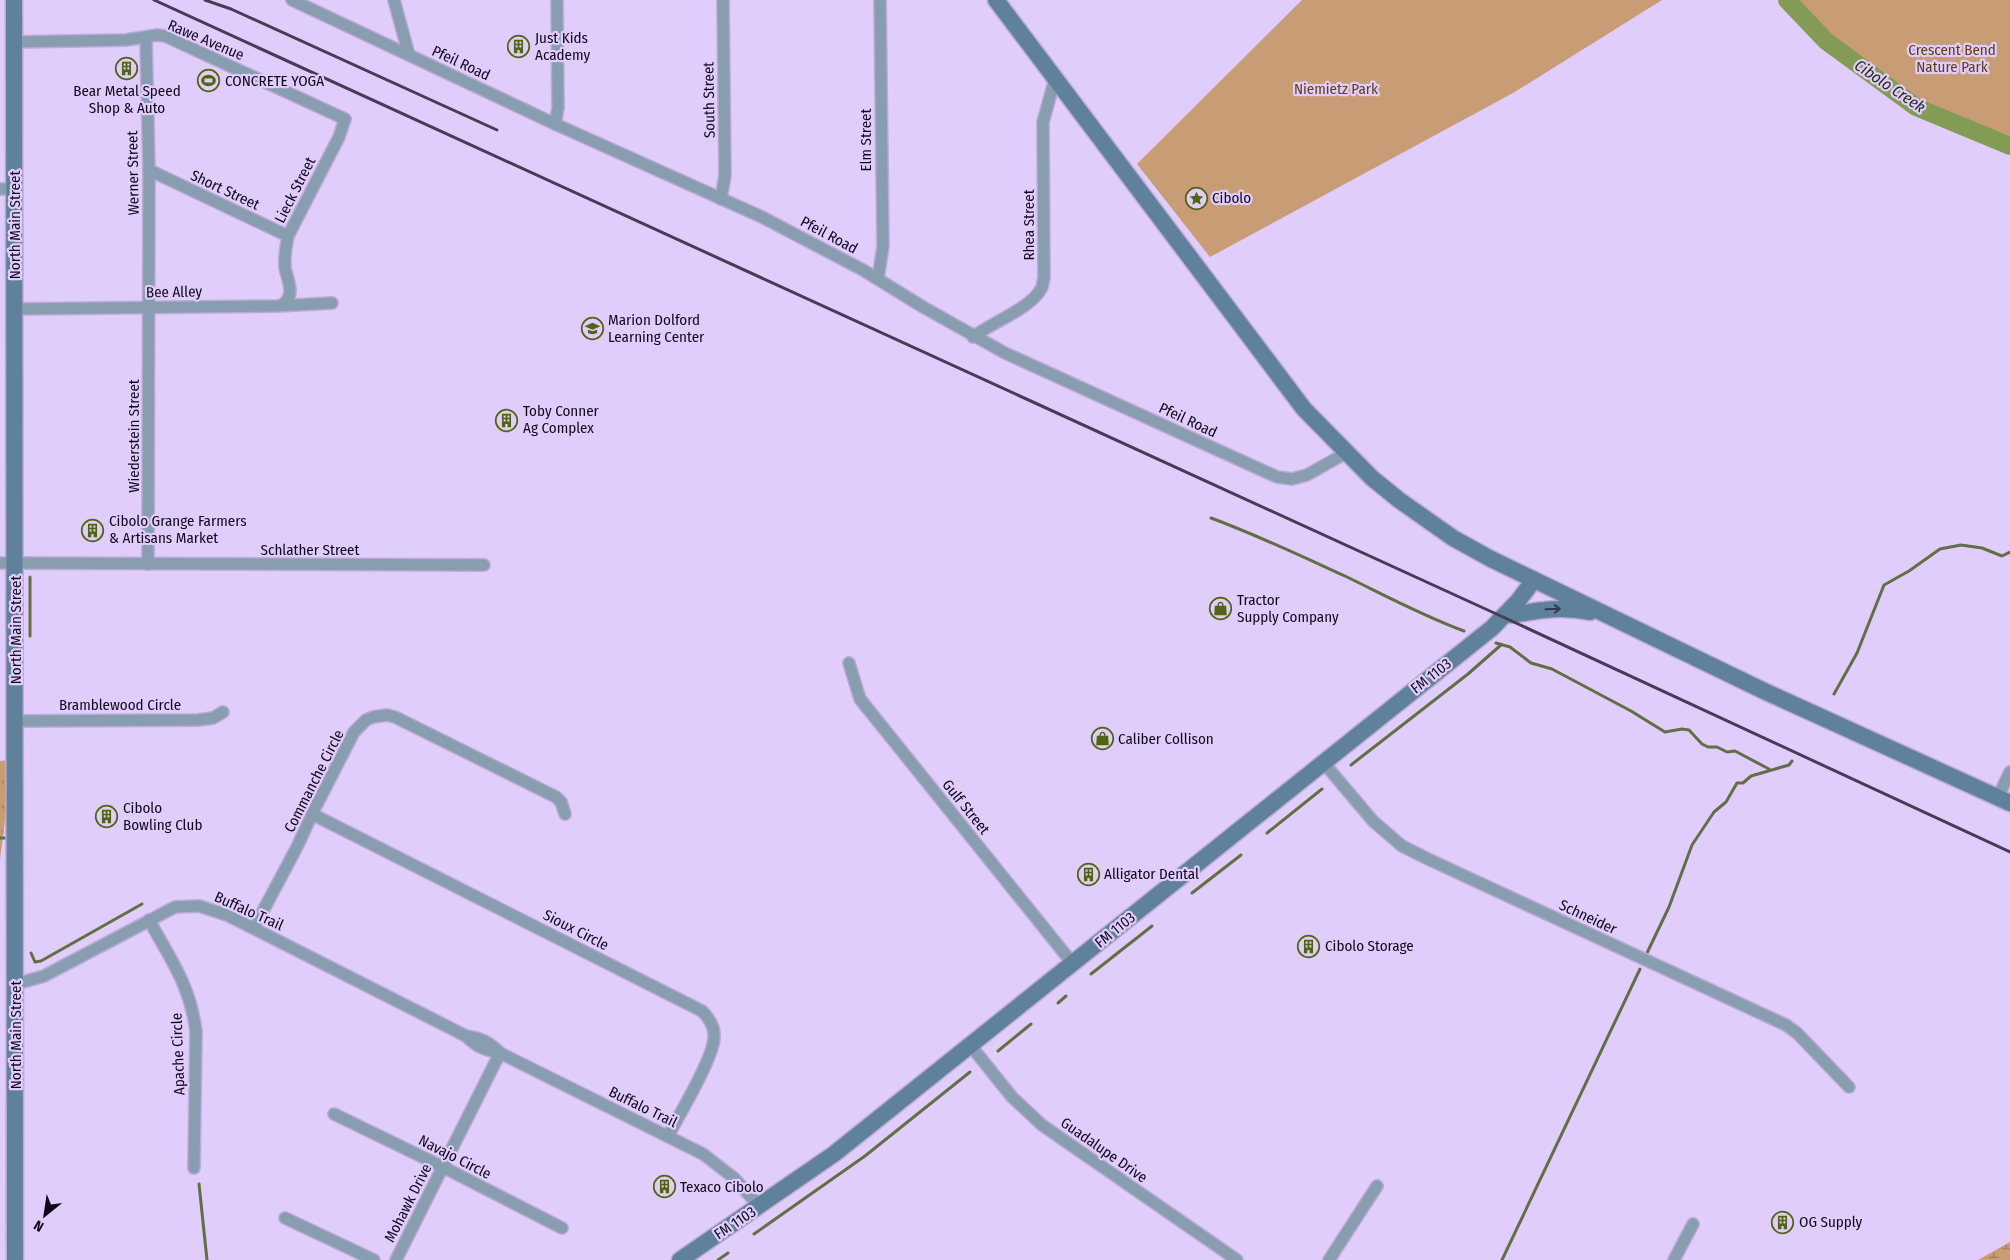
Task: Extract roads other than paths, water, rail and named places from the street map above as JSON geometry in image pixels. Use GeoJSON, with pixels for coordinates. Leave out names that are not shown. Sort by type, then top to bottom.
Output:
{"type":"FeatureCollection","features":[{"type":"Feature","properties":{"kind":"main road","name":"North Main Street"},"geometry":{"type":"LineString","coordinates":[[14,0],[15,42],[7,189],[15,310],[8,563],[16,721],[16,1260]]}},
{"type":"Feature","properties":{"kind":"main road"},"geometry":{"type":"LineString","coordinates":[[996,0],[1304,409],[1372,478],[1430,522],[1491,559],[1764,690],[2004,800]]}},
{"type":"Feature","properties":{"kind":"main road","name":"FM 1103"},"geometry":{"type":"LineString","coordinates":[[680,1260],[834,1154],[1074,964],[1492,628],[1534,580]]}},
{"type":"Feature","properties":{"kind":"main road"},"geometry":{"type":"LineString","coordinates":[[1505,615],[1523,615],[1557,609],[1574,609],[1604,614]]}},
{"type":"Feature","properties":{"kind":"street","name":"Pfeil Road"},"geometry":{"type":"LineString","coordinates":[[292,0],[555,124],[770,222],[878,279],[974,337],[1277,477],[1292,479],[1307,475],[1346,453]]}},
{"type":"Feature","properties":{"kind":"street"},"geometry":{"type":"LineString","coordinates":[[394,0],[409,55]]}},
{"type":"Feature","properties":{"kind":"street"},"geometry":{"type":"LineString","coordinates":[[555,124],[558,108],[558,0]]}},
{"type":"Feature","properties":{"kind":"street","name":"South Street"},"geometry":{"type":"LineString","coordinates":[[721,199],[725,174],[723,0]]}},
{"type":"Feature","properties":{"kind":"street","name":"Elm Street"},"geometry":{"type":"LineString","coordinates":[[878,279],[883,246],[880,0]]}},
{"type":"Feature","properties":{"kind":"street","name":"Rawe Avenue"},"geometry":{"type":"LineString","coordinates":[[15,42],[126,40],[157,35],[165,36],[345,119]]}},
{"type":"Feature","properties":{"kind":"street","name":"Werner Street"},"geometry":{"type":"LineString","coordinates":[[146,38],[149,170],[149,308]]}},
{"type":"Feature","properties":{"kind":"street","name":"Rhea Street"},"geometry":{"type":"LineString","coordinates":[[974,337],[984,328],[1023,306],[1041,289],[1043,284],[1043,122],[1055,79]]}},
{"type":"Feature","properties":{"kind":"street","name":"Lieck Street"},"geometry":{"type":"LineString","coordinates":[[282,304],[286,302],[290,293],[285,252],[288,236],[339,137],[345,119]]}},
{"type":"Feature","properties":{"kind":"street","name":"Short Street"},"geometry":{"type":"LineString","coordinates":[[149,170],[288,236]]}},
{"type":"Feature","properties":{"kind":"street","name":"Bee Alley"},"geometry":{"type":"LineString","coordinates":[[15,310],[332,303]]}},
{"type":"Feature","properties":{"kind":"street","name":"Wiederstein Street"},"geometry":{"type":"LineString","coordinates":[[148,564],[149,308]]}},
{"type":"Feature","properties":{"kind":"street","name":"Schlather Street"},"geometry":{"type":"LineString","coordinates":[[8,563],[484,566]]}},
{"type":"Feature","properties":{"kind":"street","name":"Gulf Street"},"geometry":{"type":"LineString","coordinates":[[849,663],[860,699],[1074,964]]}},
{"type":"Feature","properties":{"kind":"street","name":"Bramblewood Circle"},"geometry":{"type":"LineString","coordinates":[[16,721],[198,720],[213,718],[223,712]]}},
{"type":"Feature","properties":{"kind":"street","name":"Commanche Circle"},"geometry":{"type":"LineString","coordinates":[[254,928],[354,732],[366,720],[387,715],[395,717],[556,796],[561,802],[565,814]]}},
{"type":"Feature","properties":{"kind":"street","name":"Schneider"},"geometry":{"type":"LineString","coordinates":[[1323,762],[1373,821],[1402,846],[1786,1025],[1797,1033],[1849,1087]]}},
{"type":"Feature","properties":{"kind":"street"},"geometry":{"type":"LineString","coordinates":[[2004,800],[2010,772]]}},
{"type":"Feature","properties":{"kind":"street","name":"Sioux Circle"},"geometry":{"type":"LineString","coordinates":[[312,814],[702,1011],[714,1028],[714,1040],[707,1061],[668,1136]]}},
{"type":"Feature","properties":{"kind":"street","name":"Buffalo Trail"},"geometry":{"type":"LineString","coordinates":[[16,984],[44,976],[175,907],[192,906],[222,913],[466,1036],[480,1038],[489,1042],[500,1053],[668,1136],[716,1163],[759,1206]]}},
{"type":"Feature","properties":{"kind":"street","name":"Apache Circle"},"geometry":{"type":"LineString","coordinates":[[148,920],[184,981],[193,1009],[196,1032],[194,1168]]}},
{"type":"Feature","properties":{"kind":"street","name":"Guadalupe Drive"},"geometry":{"type":"LineString","coordinates":[[971,1046],[1012,1097],[1042,1125],[1237,1260]]}},
{"type":"Feature","properties":{"kind":"street","name":"Mohawk Drive"},"geometry":{"type":"LineString","coordinates":[[396,1260],[500,1053]]}},
{"type":"Feature","properties":{"kind":"street","name":"Navajo Circle"},"geometry":{"type":"LineString","coordinates":[[334,1114],[562,1228]]}},
{"type":"Feature","properties":{"kind":"street"},"geometry":{"type":"LineString","coordinates":[[1330,1260],[1377,1186]]}},
{"type":"Feature","properties":{"kind":"street"},"geometry":{"type":"LineString","coordinates":[[286,1218],[374,1260]]}},
{"type":"Feature","properties":{"kind":"street"},"geometry":{"type":"LineString","coordinates":[[1674,1260],[1693,1224]]}},
{"type":"Feature","properties":{"kind":"waterway","name":"Cibolo Creek"},"geometry":{"type":"LineString","coordinates":[[1787,0],[1826,41],[1916,107],[2010,146]]}},
{"type":"Feature","properties":{"kind":"waterway"},"geometry":{"type":"LineString","coordinates":[[1211,518],[1279,546],[1419,612],[1464,631]]}},
{"type":"Feature","properties":{"kind":"waterway"},"geometry":{"type":"LineString","coordinates":[[1834,694],[1857,653],[1884,585],[1909,571],[1940,549],[1961,545],[1982,548],[2002,556],[2010,552]]}},
{"type":"Feature","properties":{"kind":"waterway"},"geometry":{"type":"LineString","coordinates":[[30,577],[30,636]]}},
{"type":"Feature","properties":{"kind":"waterway"},"geometry":{"type":"LineString","coordinates":[[1496,643],[1510,647],[1531,663],[1552,669],[1631,711],[1665,732],[1682,729],[1689,730],[1702,744],[1708,747],[1717,747],[1727,752],[1735,751],[1769,769]]}},
{"type":"Feature","properties":{"kind":"waterway"},"geometry":{"type":"LineString","coordinates":[[1351,765],[1468,674],[1501,645]]}},
{"type":"Feature","properties":{"kind":"waterway"},"geometry":{"type":"LineString","coordinates":[[1647,953],[1669,907],[1692,845],[1714,812],[1726,802],[1737,783],[1743,783],[1751,776],[1789,765],[1792,761]]}},
{"type":"Feature","properties":{"kind":"waterway"},"geometry":{"type":"LineString","coordinates":[[1267,833],[1322,789]]}},
{"type":"Feature","properties":{"kind":"waterway"},"geometry":{"type":"LineString","coordinates":[[0,838],[7,838]]}},
{"type":"Feature","properties":{"kind":"waterway"},"geometry":{"type":"LineString","coordinates":[[1192,893],[1241,855]]}},
{"type":"Feature","properties":{"kind":"waterway"},"geometry":{"type":"LineString","coordinates":[[31,953],[35,962],[41,961],[142,904]]}},
{"type":"Feature","properties":{"kind":"waterway"},"geometry":{"type":"LineString","coordinates":[[1091,974],[1152,926]]}},
{"type":"Feature","properties":{"kind":"waterway"},"geometry":{"type":"LineString","coordinates":[[1502,1260],[1640,969]]}},
{"type":"Feature","properties":{"kind":"waterway"},"geometry":{"type":"LineString","coordinates":[[1058,1003],[1066,996]]}},
{"type":"Feature","properties":{"kind":"waterway"},"geometry":{"type":"LineString","coordinates":[[998,1051],[1031,1024]]}},
{"type":"Feature","properties":{"kind":"waterway"},"geometry":{"type":"LineString","coordinates":[[754,1234],[865,1156],[970,1072]]}},
{"type":"Feature","properties":{"kind":"waterway"},"geometry":{"type":"LineString","coordinates":[[199,1184],[207,1260]]}},
{"type":"Feature","properties":{"kind":"waterway"},"geometry":{"type":"LineString","coordinates":[[718,1260],[728,1253]]}},
{"type":"Feature","properties":{"kind":"railway"},"geometry":{"type":"LineString","coordinates":[[154,0],[1503,617],[2010,852]]}},
{"type":"Feature","properties":{"kind":"railway"},"geometry":{"type":"LineString","coordinates":[[205,0],[231,9],[497,130]]}},
{"type":"Feature","properties":{"kind":"place","name":"Just Kids Academy"},"geometry":{"type":"Point","coordinates":[519,47]}},
{"type":"Feature","properties":{"kind":"place","name":"Bear Metal Speed Shop & Auto"},"geometry":{"type":"Point","coordinates":[127,68]}},
{"type":"Feature","properties":{"kind":"place","name":"CONCRETE YOGA"},"geometry":{"type":"Point","coordinates":[209,81]}},
{"type":"Feature","properties":{"kind":"place","name":"Cibolo"},"geometry":{"type":"Point","coordinates":[1196,198]}},
{"type":"Feature","properties":{"kind":"place","name":"Marion Dolford Learning Center"},"geometry":{"type":"Point","coordinates":[592,329]}},
{"type":"Feature","properties":{"kind":"place","name":"Toby Conner Ag Complex"},"geometry":{"type":"Point","coordinates":[507,420]}},
{"type":"Feature","properties":{"kind":"place","name":"Cibolo Grange Farmers & Artisans Market"},"geometry":{"type":"Point","coordinates":[93,530]}},
{"type":"Feature","properties":{"kind":"place","name":"Tractor Supply Company"},"geometry":{"type":"Point","coordinates":[1221,609]}},
{"type":"Feature","properties":{"kind":"place","name":"Caliber Collison"},"geometry":{"type":"Point","coordinates":[1102,739]}},
{"type":"Feature","properties":{"kind":"place","name":"Cibolo Bowling Club"},"geometry":{"type":"Point","coordinates":[107,817]}},
{"type":"Feature","properties":{"kind":"place","name":"Alligator Dental"},"geometry":{"type":"Point","coordinates":[1088,874]}},
{"type":"Feature","properties":{"kind":"place","name":"Cibolo Storage"},"geometry":{"type":"Point","coordinates":[1309,946]}},
{"type":"Feature","properties":{"kind":"place","name":"Texaco Cibolo"},"geometry":{"type":"Point","coordinates":[664,1187]}},
{"type":"Feature","properties":{"kind":"place","name":"OG Supply"},"geometry":{"type":"Point","coordinates":[1783,1222]}},
{"type":"Feature","properties":{"kind":"park label","name":"Crescent Bend Nature Park"},"geometry":{"type":"Point","coordinates":[1952,58]}},
{"type":"Feature","properties":{"kind":"park label","name":"Niemietz Park"},"geometry":{"type":"Point","coordinates":[1336,89]}}]}
